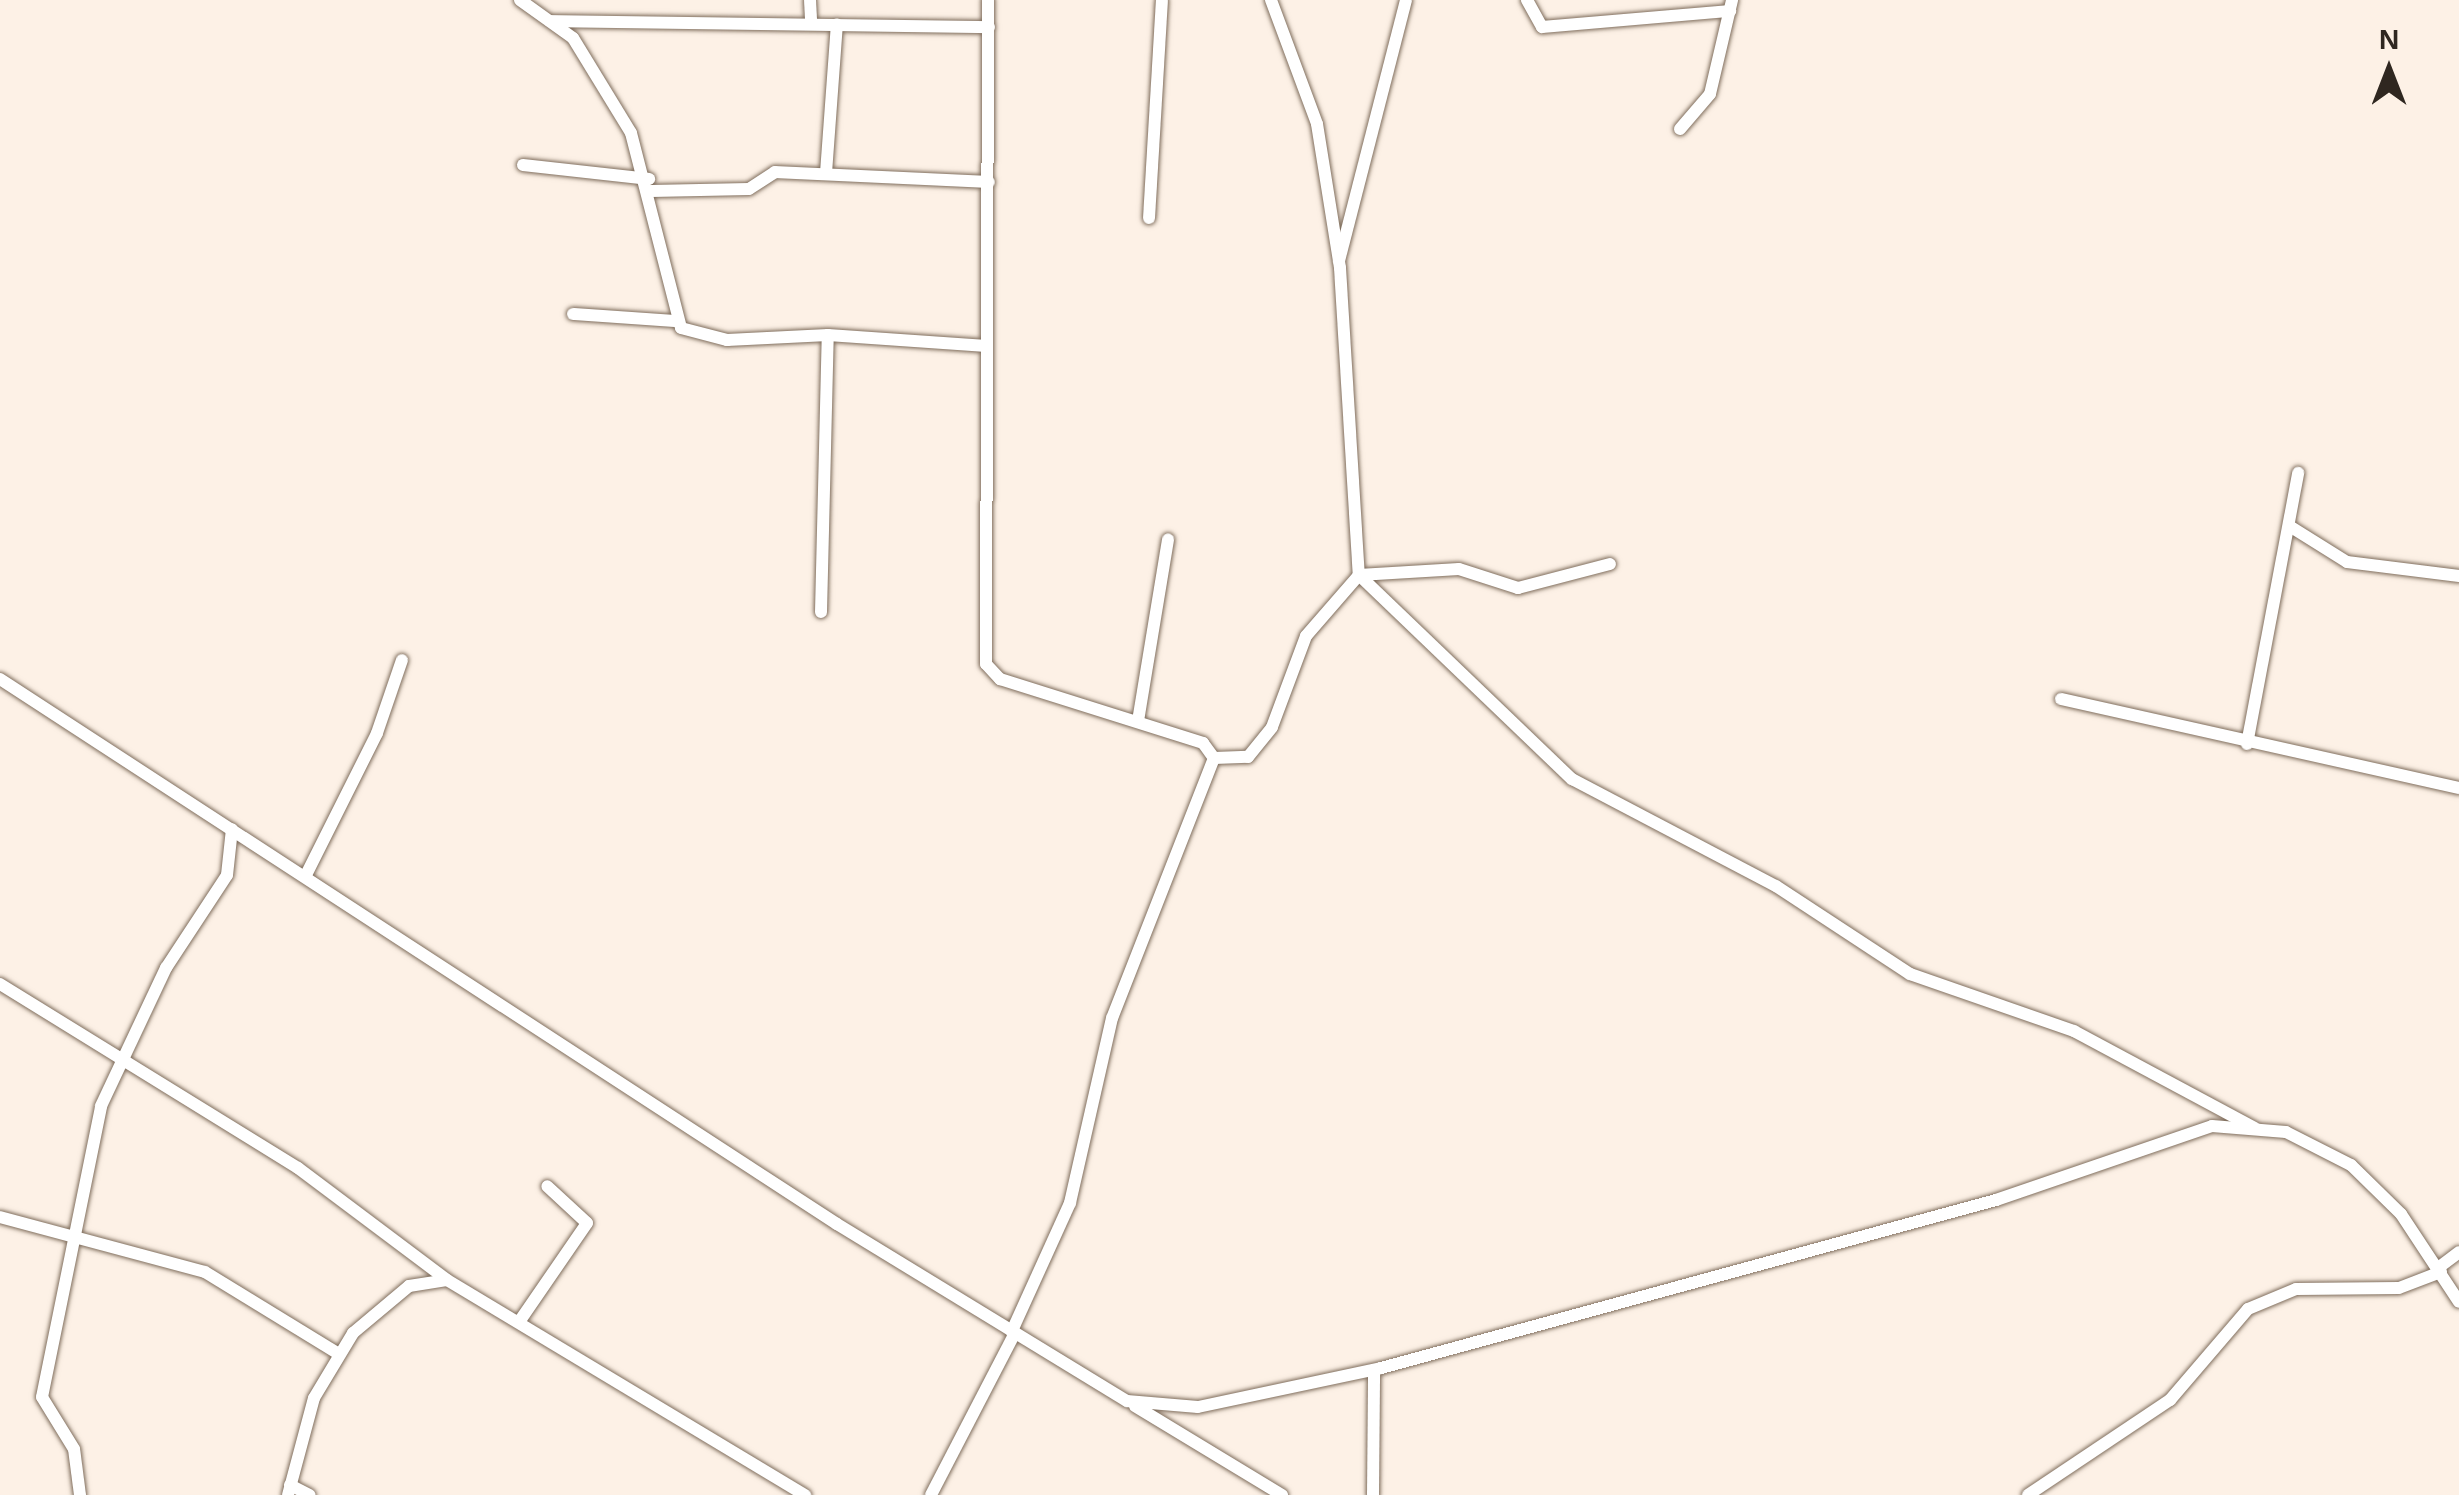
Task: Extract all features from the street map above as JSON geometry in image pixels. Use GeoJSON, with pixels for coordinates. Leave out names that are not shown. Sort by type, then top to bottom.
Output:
{"type":"FeatureCollection","features":[{"type":"Feature","properties":{"kind":"street"},"geometry":{"type":"LineString","coordinates":[[520,0],[592,62],[650,185],[676,321]]}},
{"type":"Feature","properties":{"kind":"street"},"geometry":{"type":"LineString","coordinates":[[810,0],[811,20]]}},
{"type":"Feature","properties":{"kind":"street"},"geometry":{"type":"LineString","coordinates":[[988,0],[986,664],[1000,679],[1202,743],[1214,758]]}},
{"type":"Feature","properties":{"kind":"street"},"geometry":{"type":"LineString","coordinates":[[1149,218],[1162,0]]}},
{"type":"Feature","properties":{"kind":"street"},"geometry":{"type":"LineString","coordinates":[[1271,0],[1317,124],[1339,261],[1359,574],[1572,779],[1776,886],[1910,974],[2074,1031],[2258,1129]]}},
{"type":"Feature","properties":{"kind":"street"},"geometry":{"type":"LineString","coordinates":[[1339,261],[1406,0]]}},
{"type":"Feature","properties":{"kind":"street"},"geometry":{"type":"LineString","coordinates":[[1527,0],[1542,27],[1731,5],[1709,98],[1680,130]]}},
{"type":"Feature","properties":{"kind":"street"},"geometry":{"type":"LineString","coordinates":[[548,21],[811,20],[989,27]]}},
{"type":"Feature","properties":{"kind":"street"},"geometry":{"type":"LineString","coordinates":[[826,173],[837,24]]}},
{"type":"Feature","properties":{"kind":"street"},"geometry":{"type":"LineString","coordinates":[[522,165],[650,185],[749,189],[775,172],[989,182]]}},
{"type":"Feature","properties":{"kind":"street"},"geometry":{"type":"LineString","coordinates":[[573,314],[676,321],[693,336],[727,340],[828,335],[987,346]]}},
{"type":"Feature","properties":{"kind":"street"},"geometry":{"type":"LineString","coordinates":[[822,612],[828,335]]}},
{"type":"Feature","properties":{"kind":"street"},"geometry":{"type":"LineString","coordinates":[[2247,744],[2291,527],[2298,473]]}},
{"type":"Feature","properties":{"kind":"street"},"geometry":{"type":"LineString","coordinates":[[2291,527],[2347,562],[2459,576]]}},
{"type":"Feature","properties":{"kind":"street"},"geometry":{"type":"LineString","coordinates":[[1138,721],[1168,539]]}},
{"type":"Feature","properties":{"kind":"street"},"geometry":{"type":"LineString","coordinates":[[1214,758],[1248,758],[1272,727],[1306,636],[1359,574],[1459,569],[1518,588],[1610,564]]}},
{"type":"Feature","properties":{"kind":"street"},"geometry":{"type":"LineString","coordinates":[[306,876],[386,714],[402,660]]}},
{"type":"Feature","properties":{"kind":"street"},"geometry":{"type":"LineString","coordinates":[[0,679],[1013,1332],[1282,1495]]}},
{"type":"Feature","properties":{"kind":"street"},"geometry":{"type":"LineString","coordinates":[[2061,699],[2247,744],[2459,788]]}},
{"type":"Feature","properties":{"kind":"street"},"geometry":{"type":"LineString","coordinates":[[931,1495],[1013,1332],[1070,1202],[1112,1018],[1214,758]]}},
{"type":"Feature","properties":{"kind":"street"},"geometry":{"type":"LineString","coordinates":[[80,1495],[74,1449],[42,1397],[117,1060],[227,875],[232,830]]}},
{"type":"Feature","properties":{"kind":"street"},"geometry":{"type":"LineString","coordinates":[[0,984],[117,1060],[298,1168],[447,1280],[806,1495]]}},
{"type":"Feature","properties":{"kind":"street"},"geometry":{"type":"LineString","coordinates":[[1127,1401],[1198,1407],[1374,1370],[1996,1200],[2212,1126],[2286,1132],[2351,1165],[2439,1270],[2459,1302]]}},
{"type":"Feature","properties":{"kind":"street"},"geometry":{"type":"LineString","coordinates":[[519,1322],[587,1223],[547,1186]]}},
{"type":"Feature","properties":{"kind":"street"},"geometry":{"type":"LineString","coordinates":[[0,1217],[79,1233],[205,1272],[339,1354]]}},
{"type":"Feature","properties":{"kind":"street"},"geometry":{"type":"LineString","coordinates":[[2028,1495],[2170,1400],[2248,1309],[2296,1290],[2399,1288],[2439,1270],[2459,1252]]}},
{"type":"Feature","properties":{"kind":"street"},"geometry":{"type":"LineString","coordinates":[[310,1495],[289,1490],[314,1398],[339,1354],[382,1302],[447,1280]]}},
{"type":"Feature","properties":{"kind":"street"},"geometry":{"type":"LineString","coordinates":[[1373,1495],[1374,1370]]}}]}
